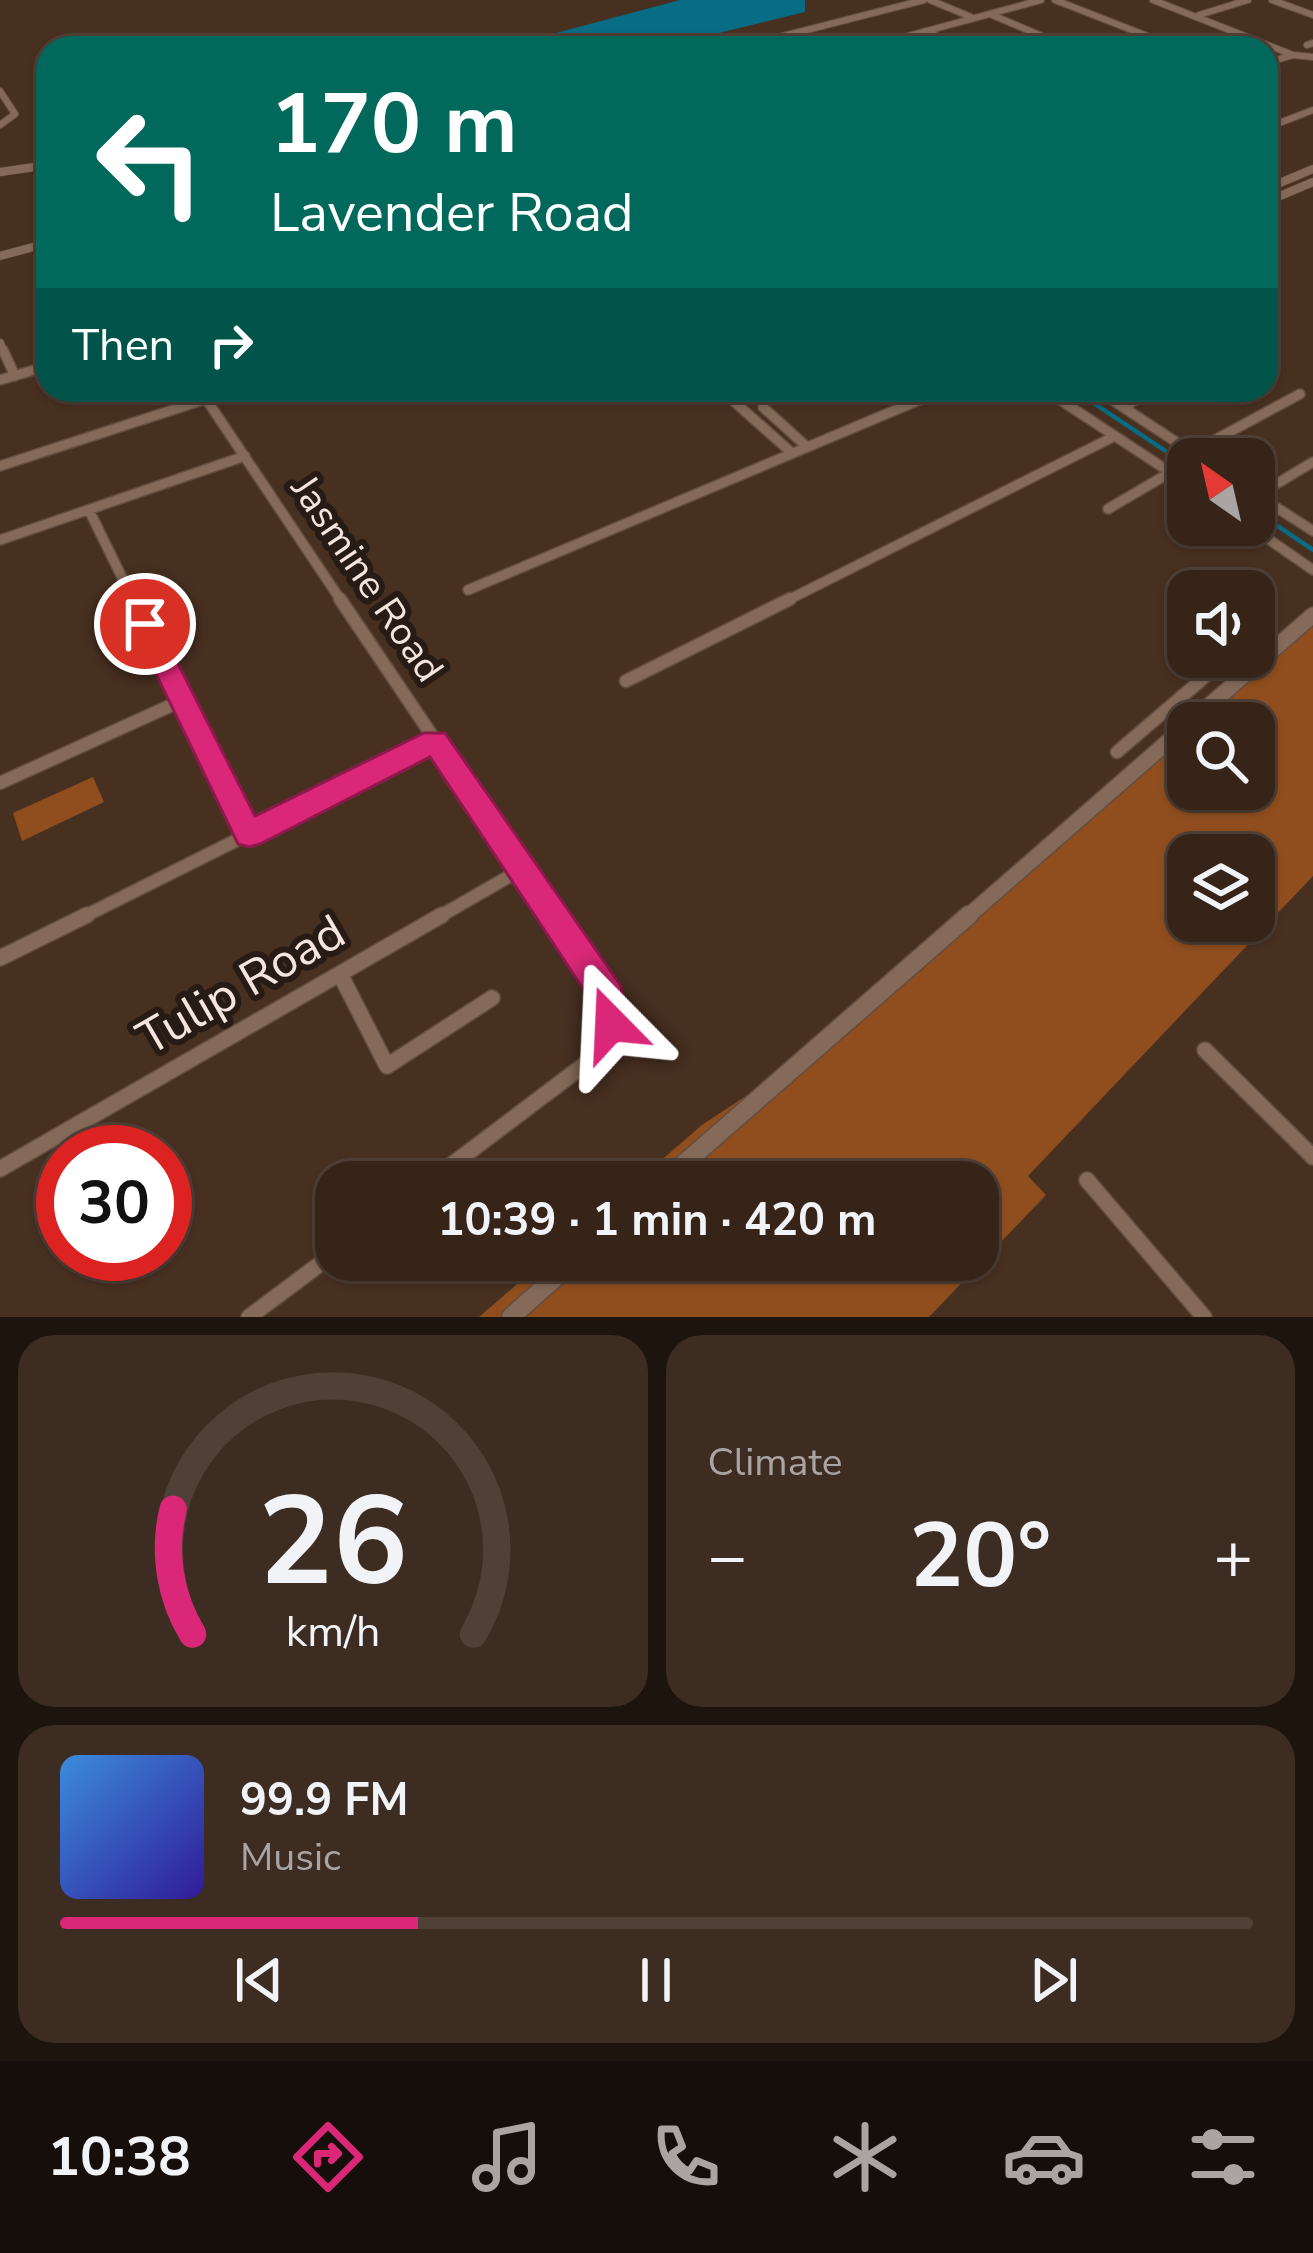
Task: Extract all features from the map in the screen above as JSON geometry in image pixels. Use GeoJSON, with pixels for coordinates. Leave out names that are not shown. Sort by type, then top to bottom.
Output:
{"type":"FeatureCollection","features":[{"type":"Feature","properties":{"kind":"street"},"geometry":{"type":"LineString","coordinates":[[784,36],[927,0],[973,18]]}},
{"type":"Feature","properties":{"kind":"street"},"geometry":{"type":"LineString","coordinates":[[908,36],[1041,0]]}},
{"type":"Feature","properties":{"kind":"street"},"geometry":{"type":"LineString","coordinates":[[1055,0],[1147,36]]}},
{"type":"Feature","properties":{"kind":"street"},"geometry":{"type":"LineString","coordinates":[[1153,0],[1246,36]]}},
{"type":"Feature","properties":{"kind":"street"},"geometry":{"type":"LineString","coordinates":[[1196,16],[1248,0]]}},
{"type":"Feature","properties":{"kind":"street"},"geometry":{"type":"LineString","coordinates":[[1272,0],[1313,16]]}},
{"type":"Feature","properties":{"kind":"street"},"geometry":{"type":"LineString","coordinates":[[990,14],[1042,36]]}},
{"type":"Feature","properties":{"kind":"street"},"geometry":{"type":"LineString","coordinates":[[926,31],[937,36]]}},
{"type":"Feature","properties":{"kind":"street"},"geometry":{"type":"LineString","coordinates":[[1278,49],[1313,57]]}},
{"type":"Feature","properties":{"kind":"street"},"geometry":{"type":"LineString","coordinates":[[1278,59],[1293,55]]}},
{"type":"Feature","properties":{"kind":"street"},"geometry":{"type":"LineString","coordinates":[[0,91],[16,114],[0,125]]}},
{"type":"Feature","properties":{"kind":"street"},"geometry":{"type":"LineString","coordinates":[[1278,123],[1313,110]]}},
{"type":"Feature","properties":{"kind":"street"},"geometry":{"type":"LineString","coordinates":[[0,172],[36,167]]}},
{"type":"Feature","properties":{"kind":"street"},"geometry":{"type":"LineString","coordinates":[[1278,184],[1313,170]]}},
{"type":"Feature","properties":{"kind":"street"},"geometry":{"type":"LineString","coordinates":[[1280,196],[1313,182]]}},
{"type":"Feature","properties":{"kind":"street"},"geometry":{"type":"LineString","coordinates":[[0,256],[36,246]]}},
{"type":"Feature","properties":{"kind":"street"},"geometry":{"type":"LineString","coordinates":[[0,343],[15,376]]}},
{"type":"Feature","properties":{"kind":"street"},"geometry":{"type":"LineString","coordinates":[[0,380],[36,370]]}},
{"type":"Feature","properties":{"kind":"street"},"geometry":{"type":"LineString","coordinates":[[1218,438],[1300,394]]}},
{"type":"Feature","properties":{"kind":"street"},"geometry":{"type":"LineString","coordinates":[[0,466],[180,402]]}},
{"type":"Feature","properties":{"kind":"street","name":"Jasmine Road"},"geometry":{"type":"LineString","coordinates":[[208,402],[609,998],[611,1024],[592,1059],[457,1161]]}},
{"type":"Feature","properties":{"kind":"street"},"geometry":{"type":"LineString","coordinates":[[734,402],[792,454]]}},
{"type":"Feature","properties":{"kind":"street"},"geometry":{"type":"LineString","coordinates":[[764,402],[763,407],[807,447]]}},
{"type":"Feature","properties":{"kind":"street"},"geometry":{"type":"LineString","coordinates":[[468,590],[914,402]]}},
{"type":"Feature","properties":{"kind":"street"},"geometry":{"type":"LineString","coordinates":[[1062,402],[1167,470]]}},
{"type":"Feature","properties":{"kind":"street"},"geometry":{"type":"LineString","coordinates":[[1115,402],[1170,438]]}},
{"type":"Feature","properties":{"kind":"street"},"geometry":{"type":"LineString","coordinates":[[1129,411],[1132,402]]}},
{"type":"Feature","properties":{"kind":"street"},"geometry":{"type":"LineString","coordinates":[[626,681],[1113,437]]}},
{"type":"Feature","properties":{"kind":"street"},"geometry":{"type":"LineString","coordinates":[[0,540],[245,456]]}},
{"type":"Feature","properties":{"kind":"street"},"geometry":{"type":"LineString","coordinates":[[1275,485],[1313,462]]}},
{"type":"Feature","properties":{"kind":"street"},"geometry":{"type":"LineString","coordinates":[[1108,509],[1167,474]]}},
{"type":"Feature","properties":{"kind":"street"},"geometry":{"type":"LineString","coordinates":[[1275,506],[1313,531]]}},
{"type":"Feature","properties":{"kind":"street"},"geometry":{"type":"LineString","coordinates":[[89,510],[249,834]]}},
{"type":"Feature","properties":{"kind":"street"},"geometry":{"type":"LineString","coordinates":[[1275,544],[1313,570]]}},
{"type":"Feature","properties":{"kind":"street"},"geometry":{"type":"LineString","coordinates":[[1275,647],[1313,615]]}},
{"type":"Feature","properties":{"kind":"street"},"geometry":{"type":"LineString","coordinates":[[1117,752],[1204,678]]}},
{"type":"Feature","properties":{"kind":"street"},"geometry":{"type":"LineString","coordinates":[[687,1161],[1239,678]]}},
{"type":"Feature","properties":{"kind":"street"},"geometry":{"type":"LineString","coordinates":[[1,780],[183,700]]}},
{"type":"Feature","properties":{"kind":"street"},"geometry":{"type":"LineString","coordinates":[[0,958],[435,741]]}},
{"type":"Feature","properties":{"kind":"street","name":"Tulip Road"},"geometry":{"type":"LineString","coordinates":[[0,1168],[522,869]]}},
{"type":"Feature","properties":{"kind":"street"},"geometry":{"type":"LineString","coordinates":[[340,974],[387,1066],[492,998]]}},
{"type":"Feature","properties":{"kind":"street"},"geometry":{"type":"LineString","coordinates":[[1205,1050],[1313,1157]]}},
{"type":"Feature","properties":{"kind":"street"},"geometry":{"type":"LineString","coordinates":[[1087,1180],[1204,1317]]}},
{"type":"Feature","properties":{"kind":"street"},"geometry":{"type":"LineString","coordinates":[[249,1317],[315,1268]]}},
{"type":"Feature","properties":{"kind":"street"},"geometry":{"type":"LineString","coordinates":[[511,1317],[551,1281]]}},
{"type":"Feature","properties":{"kind":"shaded area"},"geometry":{"type":"Polygon","coordinates":[[[1313,607],[1313,876],[1275,916],[1275,834],[1167,834],[1167,942],[1250,942],[1028,1176],[1046,1195],[999,1244],[999,1161],[660,1161],[702,1125],[814,1051],[1167,737],[1167,810],[1275,810],[1275,702],[1206,702],[1233,678],[1275,678],[1275,641],[1313,607]]]}},
{"type":"Feature","properties":{"kind":"shaded area"},"geometry":{"type":"Polygon","coordinates":[[[93,777],[104,802],[22,841],[13,813],[93,777]]]}},
{"type":"Feature","properties":{"kind":"shaded area"},"geometry":{"type":"Polygon","coordinates":[[[521,1281],[964,1281],[929,1317],[479,1317],[521,1281]]]}},
{"type":"Feature","properties":{"kind":"water"},"geometry":{"type":"Polygon","coordinates":[[[680,0],[805,0],[805,12],[706,36],[545,36],[680,0]]]}},
{"type":"Feature","properties":{"kind":"waterway"},"geometry":{"type":"LineString","coordinates":[[1092,402],[1167,452]]}},
{"type":"Feature","properties":{"kind":"waterway"},"geometry":{"type":"LineString","coordinates":[[1275,524],[1313,550]]}},
{"type":"Feature","properties":{"kind":"route"},"geometry":{"type":"LineString","coordinates":[[145,624],[249,834],[435,741],[609,998],[611,1024]]}}]}
